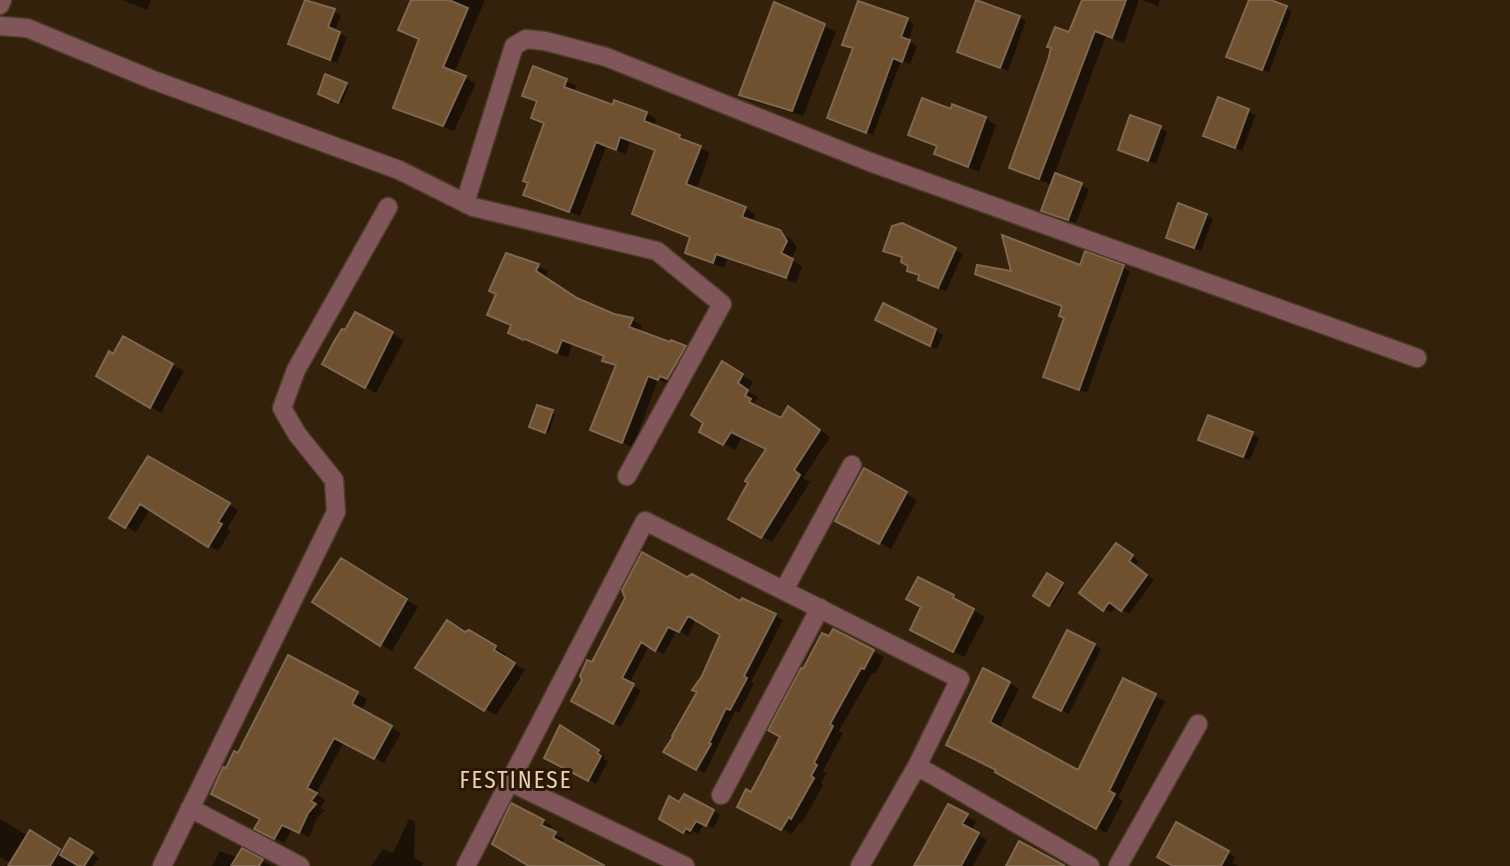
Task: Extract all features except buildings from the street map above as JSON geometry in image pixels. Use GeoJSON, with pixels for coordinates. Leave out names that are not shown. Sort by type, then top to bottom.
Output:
{"type":"FeatureCollection","features":[{"type":"Feature","properties":{"kind":"street"},"geometry":{"type":"LineString","coordinates":[[0,5],[2,0]]}},
{"type":"Feature","properties":{"kind":"street"},"geometry":{"type":"LineString","coordinates":[[0,26],[27,28],[153,80],[399,170],[473,207],[657,251],[722,304],[627,476]]}},
{"type":"Feature","properties":{"kind":"street"},"geometry":{"type":"LineString","coordinates":[[465,203],[514,46],[526,39],[545,41],[606,57],[870,162],[1417,358]]}},
{"type":"Feature","properties":{"kind":"street"},"geometry":{"type":"LineString","coordinates":[[162,866],[335,512],[334,480],[297,434],[282,408],[296,370],[388,207]]}},
{"type":"Feature","properties":{"kind":"street"},"geometry":{"type":"LineString","coordinates":[[784,590],[852,465]]}},
{"type":"Feature","properties":{"kind":"street"},"geometry":{"type":"LineString","coordinates":[[466,866],[645,521],[960,679],[917,766],[860,866]]}},
{"type":"Feature","properties":{"kind":"street"},"geometry":{"type":"LineString","coordinates":[[721,795],[820,608]]}},
{"type":"Feature","properties":{"kind":"street"},"geometry":{"type":"LineString","coordinates":[[1118,866],[1198,724]]}},
{"type":"Feature","properties":{"kind":"street"},"geometry":{"type":"LineString","coordinates":[[917,766],[1090,866]]}},
{"type":"Feature","properties":{"kind":"street"},"geometry":{"type":"LineString","coordinates":[[510,782],[685,866]]}},
{"type":"Feature","properties":{"kind":"street"},"geometry":{"type":"LineString","coordinates":[[190,808],[300,866]]}},
{"type":"Feature","properties":{"kind":"district","name":"FESTINESE"},"geometry":{"type":"Point","coordinates":[516,780]}}]}
